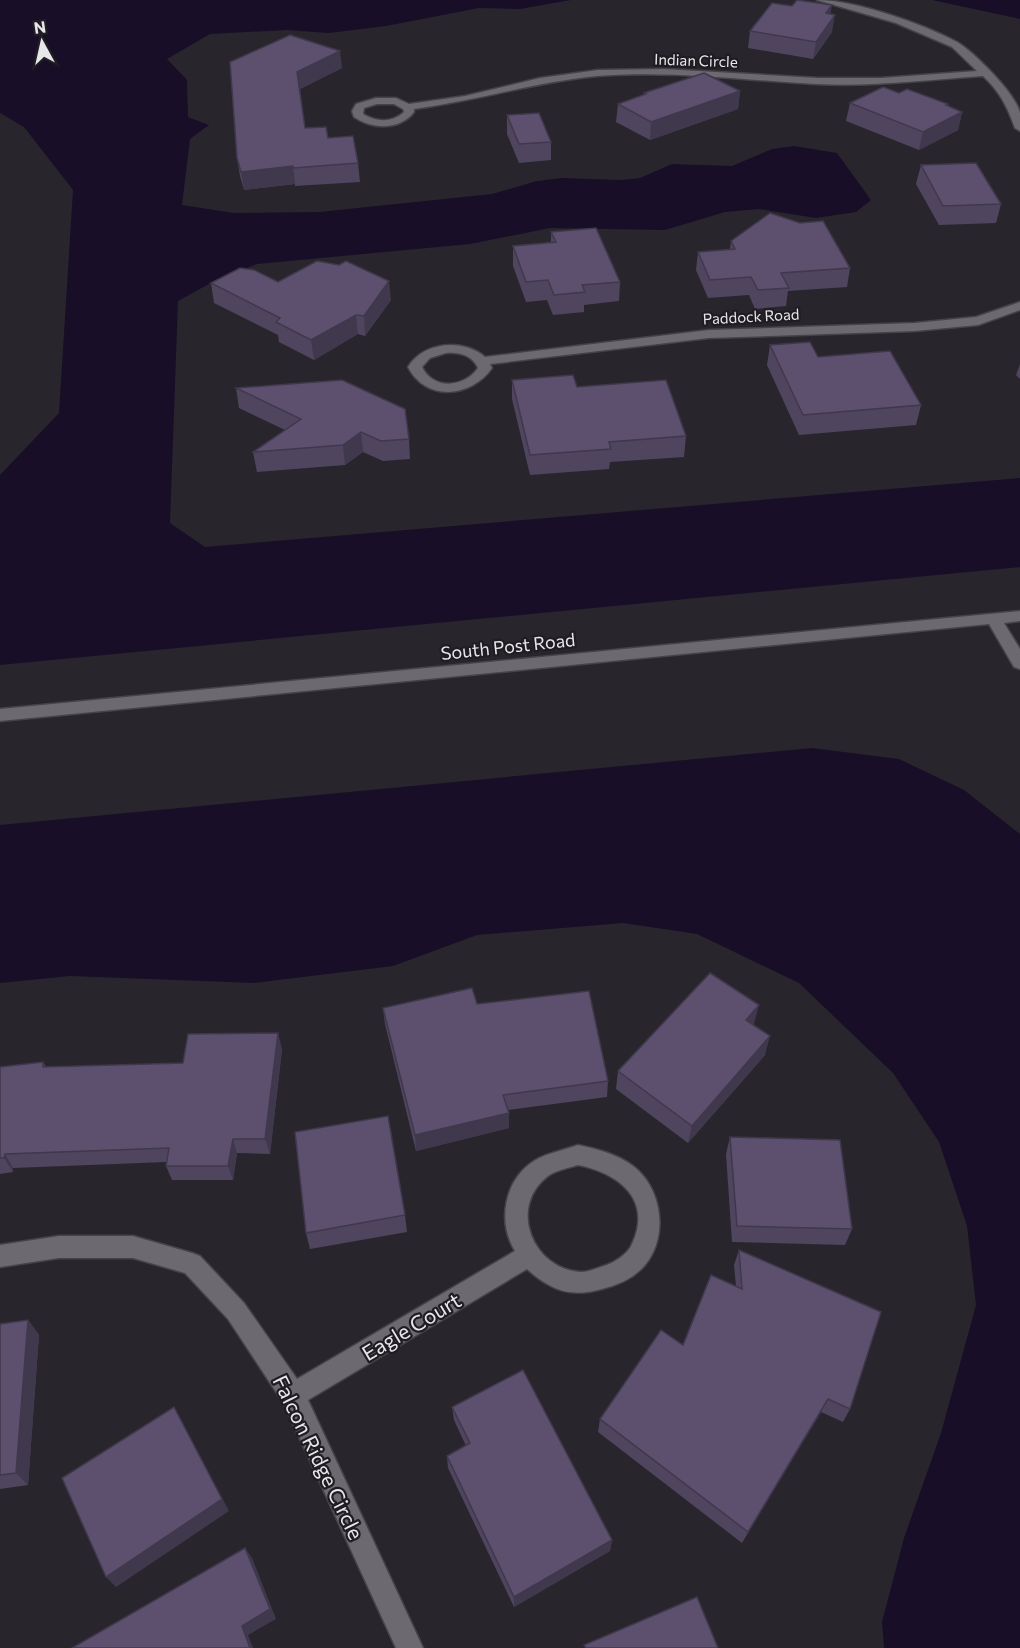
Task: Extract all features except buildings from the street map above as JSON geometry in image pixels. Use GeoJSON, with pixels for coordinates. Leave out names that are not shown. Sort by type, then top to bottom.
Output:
{"type":"FeatureCollection","features":[{"type":"Feature","properties":{"kind":"street"},"geometry":{"type":"LineString","coordinates":[[822,0],[899,21],[955,45],[1002,88],[1012,105],[1020,128]]}},
{"type":"Feature","properties":{"kind":"street","name":"Indian Circle"},"geometry":{"type":"LineString","coordinates":[[408,108],[465,99],[540,81],[598,74],[664,72],[818,81],[881,81],[986,73]]}},
{"type":"Feature","properties":{"kind":"street","name":"Paddock Road"},"geometry":{"type":"LineString","coordinates":[[483,361],[485,368],[482,376],[474,382],[455,387],[435,386],[423,381],[417,375],[415,367],[418,360],[438,350],[465,350],[483,361],[709,334],[915,327],[978,321],[1020,306]]}},
{"type":"Feature","properties":{"kind":"street","name":"South Post Road"},"geometry":{"type":"LineString","coordinates":[[0,715],[1020,616]]}},
{"type":"Feature","properties":{"kind":"street"},"geometry":{"type":"LineString","coordinates":[[994,619],[1020,663]]}},
{"type":"Feature","properties":{"kind":"street"},"geometry":{"type":"LineString","coordinates":[[578,1155],[599,1158],[618,1166],[633,1179],[644,1196],[649,1215],[648,1235],[640,1254],[625,1268],[607,1278],[585,1283],[564,1280],[544,1270],[528,1256],[518,1238],[514,1218],[517,1199],[526,1181],[540,1167],[558,1158],[578,1155]]}},
{"type":"Feature","properties":{"kind":"street","name":"Falcon Ridge Circle"},"geometry":{"type":"LineString","coordinates":[[0,1256],[58,1247],[134,1247],[192,1264],[236,1311],[293,1395],[410,1648]]}},
{"type":"Feature","properties":{"kind":"street","name":"Eagle Court"},"geometry":{"type":"LineString","coordinates":[[293,1395],[528,1256]]}},
{"type":"Feature","properties":{"kind":"shaded area"},"geometry":{"type":"Polygon","coordinates":[[[0,0],[571,0],[520,9],[479,8],[386,26],[329,33],[287,30],[210,34],[167,59],[187,80],[188,117],[209,125],[190,139],[182,205],[234,213],[319,212],[492,194],[537,181],[562,178],[621,180],[640,178],[672,164],[732,166],[772,149],[794,146],[837,153],[871,200],[856,212],[816,218],[759,209],[725,212],[665,230],[550,228],[470,244],[257,264],[216,280],[178,301],[170,523],[205,547],[1020,478],[1020,567],[0,665],[0,475],[59,413],[73,190],[24,127],[0,113],[0,0]]]}},
{"type":"Feature","properties":{"kind":"shaded area"},"geometry":{"type":"Polygon","coordinates":[[[932,0],[1020,0],[1020,19],[932,0]]]}},
{"type":"Feature","properties":{"kind":"shaded area"},"geometry":{"type":"Polygon","coordinates":[[[812,748],[899,759],[964,790],[1020,834],[1020,1648],[884,1648],[882,1622],[904,1538],[941,1433],[976,1305],[967,1226],[939,1142],[893,1073],[799,983],[697,934],[623,923],[477,935],[393,966],[254,983],[70,976],[0,983],[0,825],[812,748]]]}}]}
